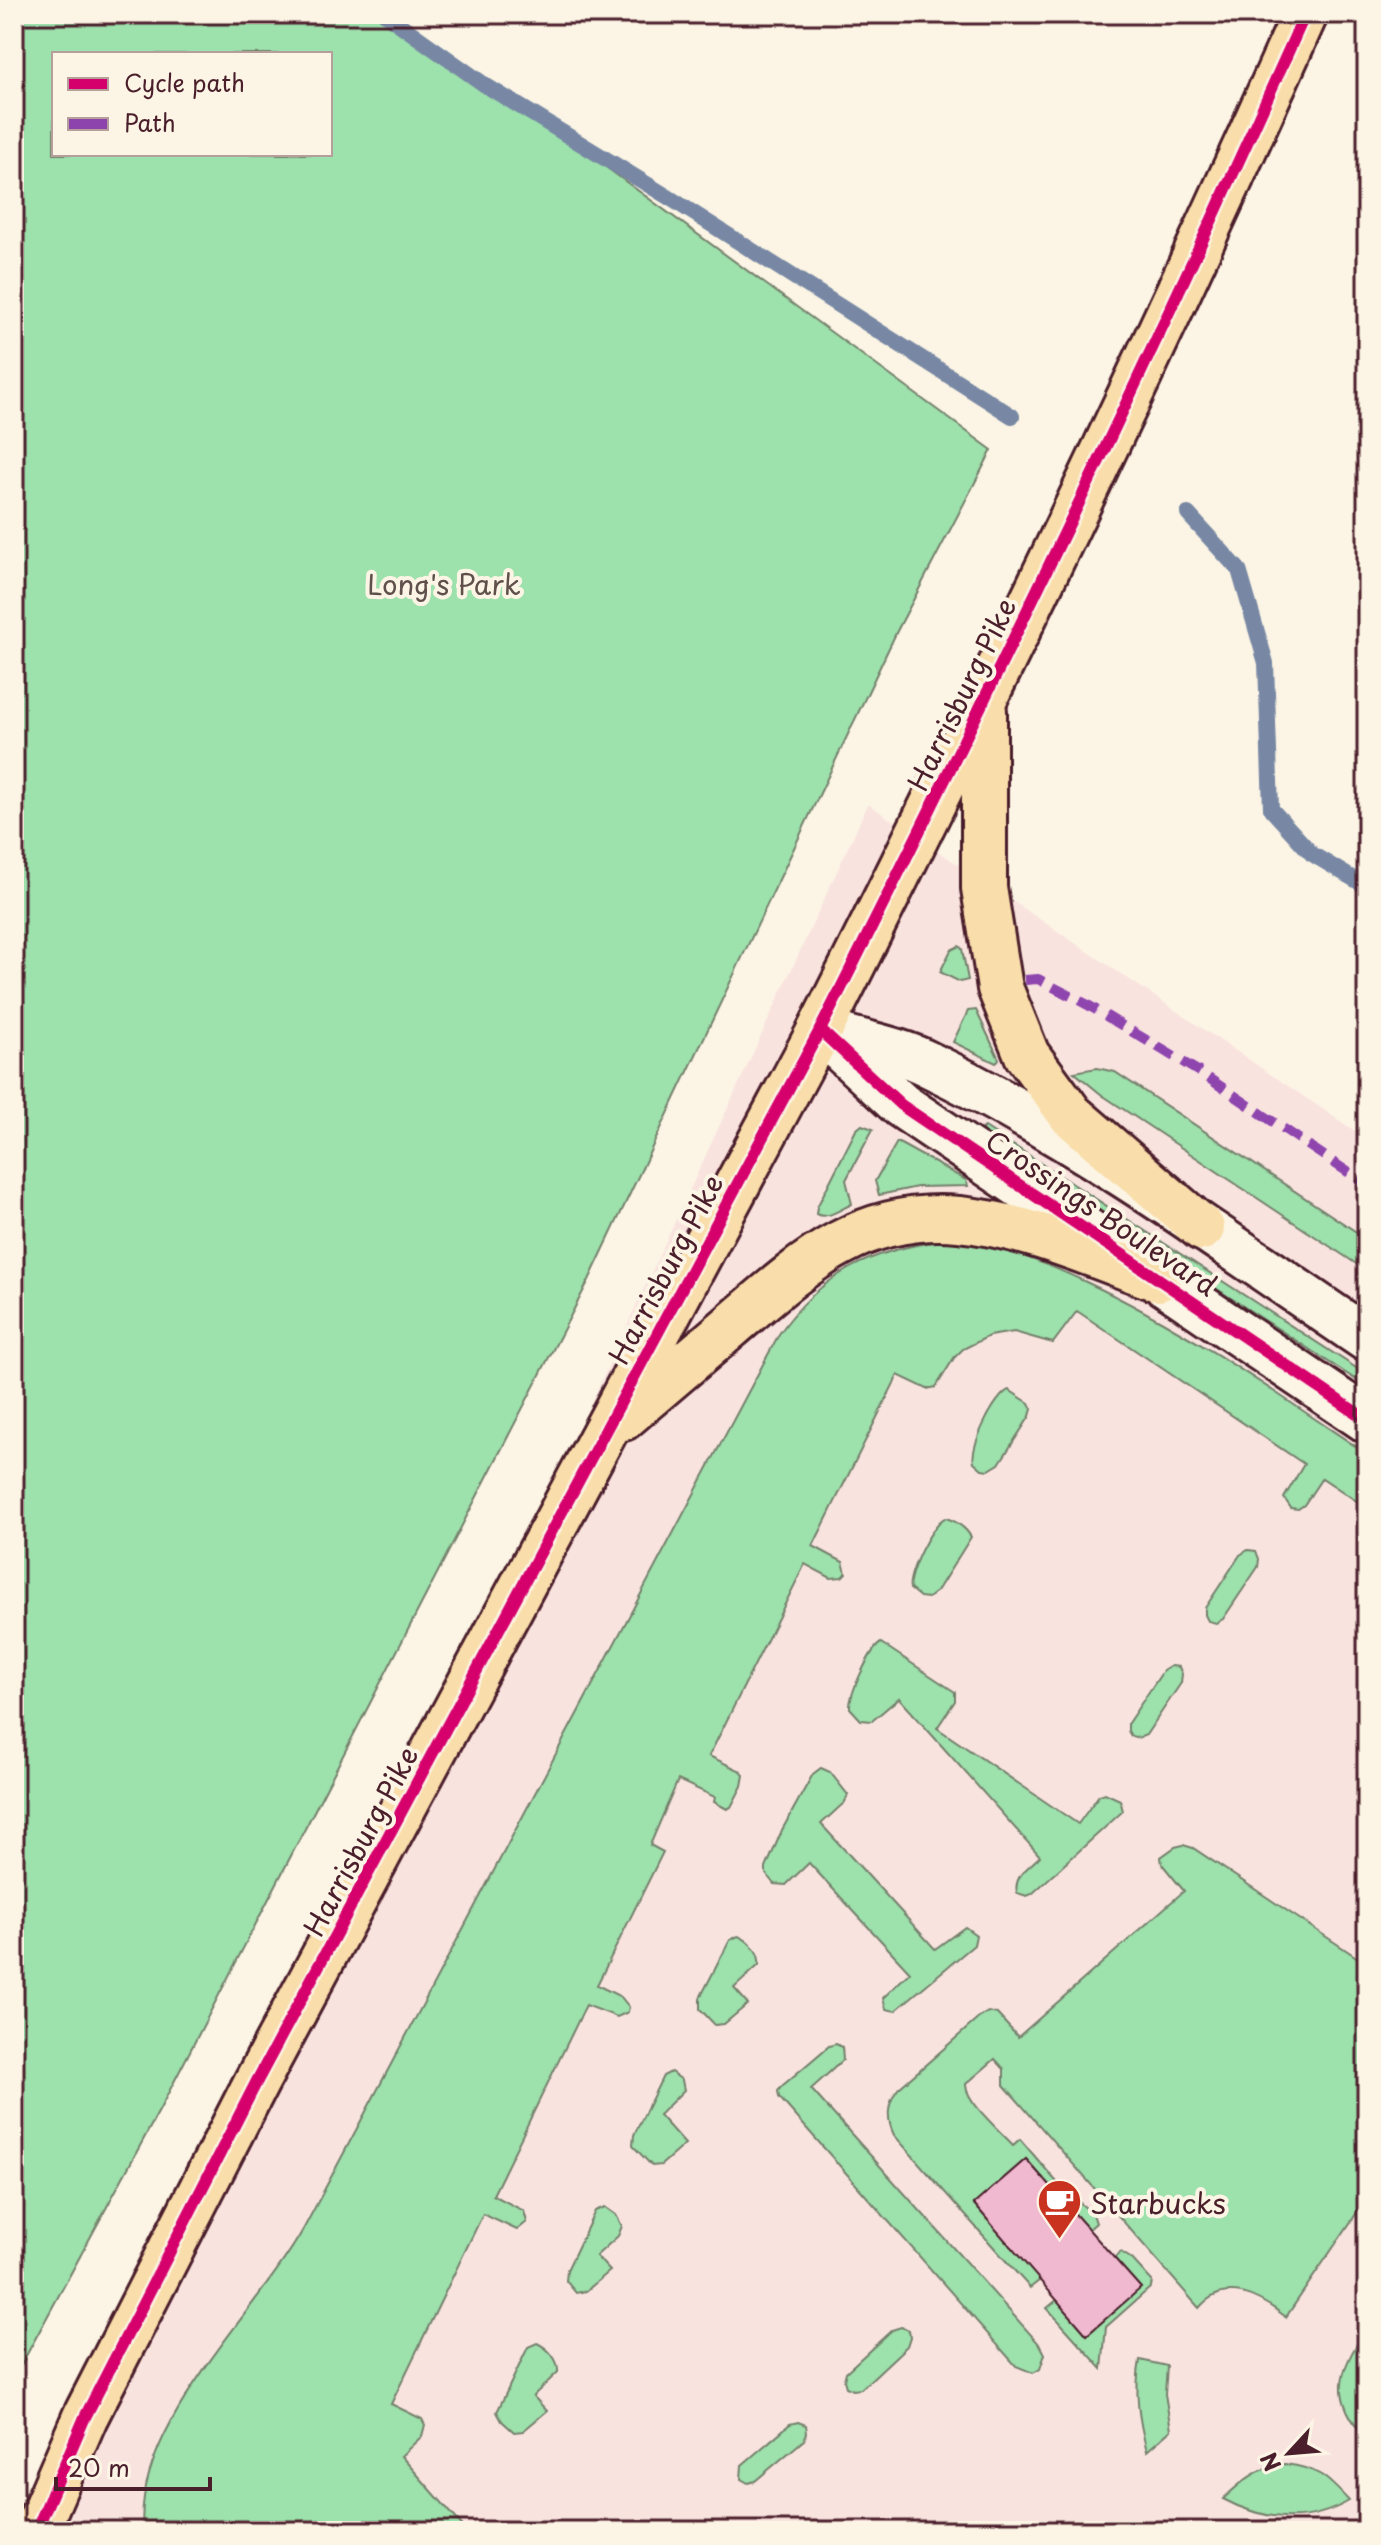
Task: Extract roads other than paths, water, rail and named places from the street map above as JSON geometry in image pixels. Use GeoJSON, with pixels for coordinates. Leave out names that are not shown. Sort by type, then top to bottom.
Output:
{"type":"FeatureCollection","features":[{"type":"Feature","properties":{"kind":"main road","name":"Harrisburg Pike"},"geometry":{"type":"LineString","coordinates":[[36,2531],[85,2417],[257,2081],[820,1030],[984,703],[1305,14]]}},
{"type":"Feature","properties":{"kind":"main road"},"geometry":{"type":"LineString","coordinates":[[984,703],[984,888],[1000,988],[1027,1055],[1071,1115],[1202,1228]]}},
{"type":"Feature","properties":{"kind":"main road"},"geometry":{"type":"LineString","coordinates":[[603,1436],[827,1248],[869,1229],[903,1221],[959,1219],[1036,1234],[1158,1279]]}},
{"type":"Feature","properties":{"kind":"street","name":"Crossings Boulevard"},"geometry":{"type":"LineString","coordinates":[[820,1030],[926,1062],[1043,1127],[1202,1228],[1367,1339]]}},
{"type":"Feature","properties":{"kind":"street","name":"Crossings Boulevard"},"geometry":{"type":"LineString","coordinates":[[820,1030],[901,1105],[1367,1420]]}},
{"type":"Feature","properties":{"kind":"waterway"},"geometry":{"type":"LineString","coordinates":[[385,14],[485,85],[673,200],[1012,416]]}},
{"type":"Feature","properties":{"kind":"waterway"},"geometry":{"type":"LineString","coordinates":[[1188,514],[1239,570],[1266,663],[1271,809],[1312,854],[1367,887]]}},
{"type":"Feature","properties":{"kind":"place","name":"Starbucks"},"geometry":{"type":"Point","coordinates":[1059,2241]}},
{"type":"Feature","properties":{"kind":"park label","name":"Long's Park"},"geometry":{"type":"Point","coordinates":[444,583]}}]}
